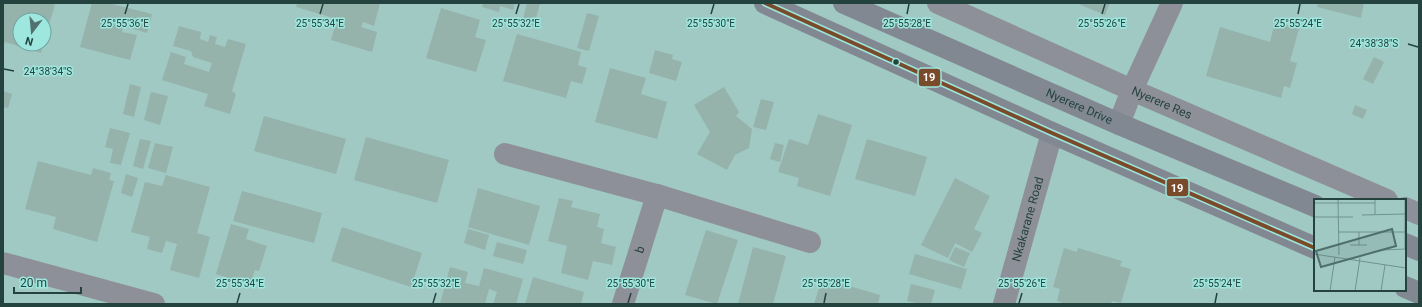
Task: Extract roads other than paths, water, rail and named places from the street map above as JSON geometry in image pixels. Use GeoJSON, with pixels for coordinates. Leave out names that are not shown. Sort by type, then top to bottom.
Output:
{"type":"FeatureCollection","features":[{"type":"Feature","properties":{"kind":"main road"},"geometry":{"type":"LineString","coordinates":[[765,3],[1052,133],[1314,248]]}},
{"type":"Feature","properties":{"kind":"main road","name":"Nyerere Drive"},"geometry":{"type":"LineString","coordinates":[[844,3],[1119,124],[1314,206]]}},
{"type":"Feature","properties":{"kind":"main road"},"geometry":{"type":"LineString","coordinates":[[1406,244],[1419,250]]}},
{"type":"Feature","properties":{"kind":"main road"},"geometry":{"type":"LineString","coordinates":[[1406,287],[1419,293]]}},
{"type":"Feature","properties":{"kind":"street","name":"Nyerere Res"},"geometry":{"type":"LineString","coordinates":[[938,3],[1132,90],[1385,199]]}},
{"type":"Feature","properties":{"kind":"street"},"geometry":{"type":"LineString","coordinates":[[1119,124],[1132,90],[1172,3]]}},
{"type":"Feature","properties":{"kind":"street","name":"Nkakarane Road"},"geometry":{"type":"LineString","coordinates":[[1004,304],[1052,133]]}},
{"type":"Feature","properties":{"kind":"street"},"geometry":{"type":"LineString","coordinates":[[506,154],[657,195],[810,242]]}},
{"type":"Feature","properties":{"kind":"street","name":"b"},"geometry":{"type":"LineString","coordinates":[[623,304],[657,195]]}},
{"type":"Feature","properties":{"kind":"street"},"geometry":{"type":"LineString","coordinates":[[1406,208],[1419,214]]}},
{"type":"Feature","properties":{"kind":"street"},"geometry":{"type":"LineString","coordinates":[[3,263],[154,304]]}}]}
